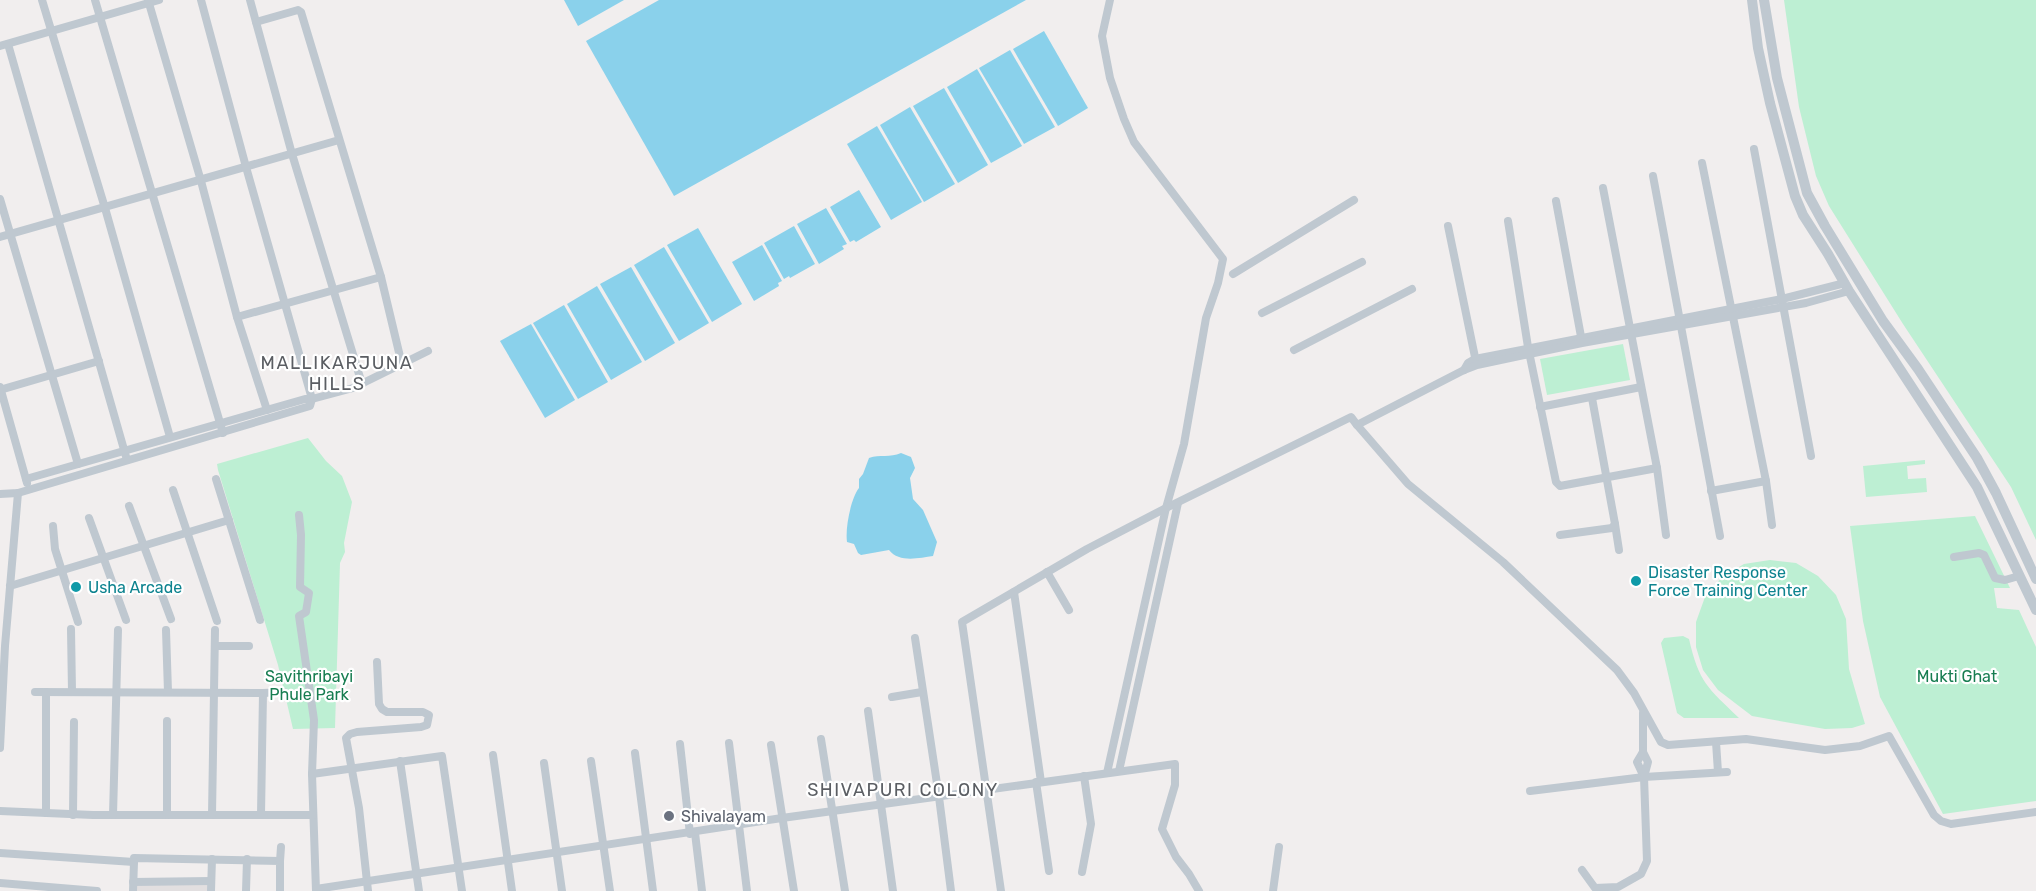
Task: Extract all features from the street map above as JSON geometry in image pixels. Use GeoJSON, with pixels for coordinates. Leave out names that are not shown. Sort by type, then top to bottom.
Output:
{"type":"FeatureCollection","features":[{"type":"Feature","properties":{"kind":"street"},"geometry":{"type":"LineString","coordinates":[[42,0],[105,208],[170,437]]}},
{"type":"Feature","properties":{"kind":"street"},"geometry":{"type":"LineString","coordinates":[[95,0],[223,433]]}},
{"type":"Feature","properties":{"kind":"street"},"geometry":{"type":"LineString","coordinates":[[127,460],[4,45],[159,0]]}},
{"type":"Feature","properties":{"kind":"street"},"geometry":{"type":"LineString","coordinates":[[0,494],[18,493],[310,406],[312,399],[201,0]]}},
{"type":"Feature","properties":{"kind":"street"},"geometry":{"type":"LineString","coordinates":[[250,0],[292,154],[362,384]]}},
{"type":"Feature","properties":{"kind":"street"},"geometry":{"type":"LineString","coordinates":[[1110,0],[1102,36],[1110,78],[1134,142],[1223,259],[1218,283],[1206,318],[1184,444],[1166,507],[1119,771]]}},
{"type":"Feature","properties":{"kind":"street"},"geometry":{"type":"LineString","coordinates":[[1752,0],[1758,48],[1776,127],[1795,196],[1803,215],[1977,487],[2036,610]]}},
{"type":"Feature","properties":{"kind":"street"},"geometry":{"type":"LineString","coordinates":[[1764,0],[1777,78],[1807,193],[1883,321],[1977,458],[2036,579]]}},
{"type":"Feature","properties":{"kind":"street"},"geometry":{"type":"LineString","coordinates":[[149,2],[201,181],[237,317],[267,410]]}},
{"type":"Feature","properties":{"kind":"street"},"geometry":{"type":"LineString","coordinates":[[256,22],[298,10],[301,12],[381,277],[402,365]]}},
{"type":"Feature","properties":{"kind":"street"},"geometry":{"type":"LineString","coordinates":[[1776,127],[1789,124]]}},
{"type":"Feature","properties":{"kind":"street"},"geometry":{"type":"LineString","coordinates":[[0,237],[339,140]]}},
{"type":"Feature","properties":{"kind":"street"},"geometry":{"type":"LineString","coordinates":[[1754,149],[1810,456]]}},
{"type":"Feature","properties":{"kind":"street"},"geometry":{"type":"LineString","coordinates":[[1702,163],[1766,482],[1772,525]]}},
{"type":"Feature","properties":{"kind":"street"},"geometry":{"type":"LineString","coordinates":[[1653,176],[1720,536]]}},
{"type":"Feature","properties":{"kind":"street"},"geometry":{"type":"LineString","coordinates":[[1604,188],[1657,468],[1666,535]]}},
{"type":"Feature","properties":{"kind":"street"},"geometry":{"type":"LineString","coordinates":[[0,199],[78,464]]}},
{"type":"Feature","properties":{"kind":"street"},"geometry":{"type":"LineString","coordinates":[[1233,274],[1354,200]]}},
{"type":"Feature","properties":{"kind":"street"},"geometry":{"type":"LineString","coordinates":[[1556,201],[1581,340]]}},
{"type":"Feature","properties":{"kind":"street"},"geometry":{"type":"LineString","coordinates":[[1508,221],[1528,350],[1556,482],[1560,486],[1657,468]]}},
{"type":"Feature","properties":{"kind":"street"},"geometry":{"type":"LineString","coordinates":[[1449,226],[1476,362]]}},
{"type":"Feature","properties":{"kind":"street"},"geometry":{"type":"LineString","coordinates":[[1262,313],[1362,262]]}},
{"type":"Feature","properties":{"kind":"street"},"geometry":{"type":"LineString","coordinates":[[237,317],[381,277]]}},
{"type":"Feature","properties":{"kind":"street"},"geometry":{"type":"LineString","coordinates":[[1357,425],[1476,362],[1528,350],[1782,303],[1847,287]]}},
{"type":"Feature","properties":{"kind":"street"},"geometry":{"type":"LineString","coordinates":[[1293,350],[1412,289]]}},
{"type":"Feature","properties":{"kind":"street"},"geometry":{"type":"LineString","coordinates":[[26,479],[362,384],[428,351]]}},
{"type":"Feature","properties":{"kind":"street"},"geometry":{"type":"LineString","coordinates":[[29,489],[0,389],[99,361]]}},
{"type":"Feature","properties":{"kind":"street"},"geometry":{"type":"LineString","coordinates":[[1540,407],[1641,387]]}},
{"type":"Feature","properties":{"kind":"street"},"geometry":{"type":"LineString","coordinates":[[1592,398],[1619,550]]}},
{"type":"Feature","properties":{"kind":"street"},"geometry":{"type":"LineString","coordinates":[[1001,891],[962,622],[1047,572],[1166,507],[1352,417],[1408,484],[1503,562],[1617,670],[1634,693],[1661,741],[1668,745],[1746,739],[1825,750],[1860,746],[1889,736],[1934,815],[1941,821],[1950,824],[2036,812]]}},
{"type":"Feature","properties":{"kind":"street"},"geometry":{"type":"LineString","coordinates":[[216,479],[260,620]]}},
{"type":"Feature","properties":{"kind":"street"},"geometry":{"type":"LineString","coordinates":[[1712,491],[1766,482]]}},
{"type":"Feature","properties":{"kind":"street"},"geometry":{"type":"LineString","coordinates":[[172,490],[216,625],[212,815]]}},
{"type":"Feature","properties":{"kind":"street"},"geometry":{"type":"LineString","coordinates":[[0,748],[3,646],[18,493]]}},
{"type":"Feature","properties":{"kind":"street"},"geometry":{"type":"LineString","coordinates":[[1107,773],[1178,503]]}},
{"type":"Feature","properties":{"kind":"street"},"geometry":{"type":"LineString","coordinates":[[129,506],[171,619]]}},
{"type":"Feature","properties":{"kind":"street"},"geometry":{"type":"LineString","coordinates":[[299,514],[302,535],[299,580],[300,586],[309,593],[310,598],[306,612],[299,616],[314,720],[312,774],[316,890],[367,886],[416,874],[783,818],[1175,764],[1175,785],[1162,829],[1176,857],[1199,891]]}},
{"type":"Feature","properties":{"kind":"street"},"geometry":{"type":"LineString","coordinates":[[89,518],[126,620]]}},
{"type":"Feature","properties":{"kind":"street"},"geometry":{"type":"LineString","coordinates":[[10,586],[229,520]]}},
{"type":"Feature","properties":{"kind":"street"},"geometry":{"type":"LineString","coordinates":[[1560,536],[1612,528],[1615,524]]}},
{"type":"Feature","properties":{"kind":"street"},"geometry":{"type":"LineString","coordinates":[[53,526],[55,549],[78,622]]}},
{"type":"Feature","properties":{"kind":"street"},"geometry":{"type":"LineString","coordinates":[[1954,557],[1984,555],[1995,578],[2005,580],[2019,576]]}},
{"type":"Feature","properties":{"kind":"street"},"geometry":{"type":"LineString","coordinates":[[1047,572],[1070,610]]}},
{"type":"Feature","properties":{"kind":"street"},"geometry":{"type":"LineString","coordinates":[[1014,592],[1049,871]]}},
{"type":"Feature","properties":{"kind":"street"},"geometry":{"type":"LineString","coordinates":[[71,629],[72,692]]}},
{"type":"Feature","properties":{"kind":"street"},"geometry":{"type":"LineString","coordinates":[[113,815],[118,630]]}},
{"type":"Feature","properties":{"kind":"street"},"geometry":{"type":"LineString","coordinates":[[166,630],[168,692]]}},
{"type":"Feature","properties":{"kind":"street"},"geometry":{"type":"LineString","coordinates":[[915,638],[951,891]]}},
{"type":"Feature","properties":{"kind":"street"},"geometry":{"type":"LineString","coordinates":[[216,646],[249,646]]}},
{"type":"Feature","properties":{"kind":"street"},"geometry":{"type":"LineString","coordinates":[[367,886],[359,808],[346,738],[350,734],[421,728],[428,725],[429,715],[423,712],[387,712],[382,709],[379,704],[377,662]]}},
{"type":"Feature","properties":{"kind":"street"},"geometry":{"type":"LineString","coordinates":[[35,692],[284,692]]}},
{"type":"Feature","properties":{"kind":"street"},"geometry":{"type":"LineString","coordinates":[[46,692],[46,813]]}},
{"type":"Feature","properties":{"kind":"street"},"geometry":{"type":"LineString","coordinates":[[892,697],[922,692]]}},
{"type":"Feature","properties":{"kind":"street"},"geometry":{"type":"LineString","coordinates":[[261,815],[263,693]]}},
{"type":"Feature","properties":{"kind":"street"},"geometry":{"type":"LineString","coordinates":[[1582,870],[1595,888],[1618,887],[1641,874],[1647,861],[1644,777],[1637,762],[1643,752],[1643,709]]}},
{"type":"Feature","properties":{"kind":"street"},"geometry":{"type":"LineString","coordinates":[[868,711],[893,891]]}},
{"type":"Feature","properties":{"kind":"street"},"geometry":{"type":"LineString","coordinates":[[167,721],[167,815]]}},
{"type":"Feature","properties":{"kind":"street"},"geometry":{"type":"LineString","coordinates":[[73,815],[74,722]]}},
{"type":"Feature","properties":{"kind":"street"},"geometry":{"type":"LineString","coordinates":[[822,740],[845,891]]}},
{"type":"Feature","properties":{"kind":"street"},"geometry":{"type":"LineString","coordinates":[[1530,791],[1644,777],[1722,772],[1716,742]]}},
{"type":"Feature","properties":{"kind":"street"},"geometry":{"type":"LineString","coordinates":[[729,743],[747,891]]}},
{"type":"Feature","properties":{"kind":"street"},"geometry":{"type":"LineString","coordinates":[[680,744],[702,891]]}},
{"type":"Feature","properties":{"kind":"street"},"geometry":{"type":"LineString","coordinates":[[771,745],[794,891]]}},
{"type":"Feature","properties":{"kind":"street"},"geometry":{"type":"LineString","coordinates":[[635,753],[653,891]]}},
{"type":"Feature","properties":{"kind":"street"},"geometry":{"type":"LineString","coordinates":[[493,755],[512,891]]}},
{"type":"Feature","properties":{"kind":"street"},"geometry":{"type":"LineString","coordinates":[[312,774],[442,756],[462,891]]}},
{"type":"Feature","properties":{"kind":"street"},"geometry":{"type":"LineString","coordinates":[[400,761],[419,891]]}},
{"type":"Feature","properties":{"kind":"street"},"geometry":{"type":"LineString","coordinates":[[591,761],[610,891]]}},
{"type":"Feature","properties":{"kind":"street"},"geometry":{"type":"LineString","coordinates":[[544,763],[561,891]]}},
{"type":"Feature","properties":{"kind":"street"},"geometry":{"type":"LineString","coordinates":[[1082,872],[1090,824],[1084,776]]}},
{"type":"Feature","properties":{"kind":"street"},"geometry":{"type":"LineString","coordinates":[[0,811],[73,815],[313,815]]}},
{"type":"Feature","properties":{"kind":"street"},"geometry":{"type":"LineString","coordinates":[[280,891],[281,847]]}},
{"type":"Feature","properties":{"kind":"street"},"geometry":{"type":"LineString","coordinates":[[1273,891],[1279,847]]}},
{"type":"Feature","properties":{"kind":"street"},"geometry":{"type":"LineString","coordinates":[[0,853],[134,862]]}},
{"type":"Feature","properties":{"kind":"street"},"geometry":{"type":"LineString","coordinates":[[211,881],[133,886],[134,858],[280,861]]}},
{"type":"Feature","properties":{"kind":"street"},"geometry":{"type":"LineString","coordinates":[[211,891],[212,859]]}},
{"type":"Feature","properties":{"kind":"street"},"geometry":{"type":"LineString","coordinates":[[246,891],[247,859]]}},
{"type":"Feature","properties":{"kind":"street"},"geometry":{"type":"LineString","coordinates":[[5,886],[97,891]]}},
{"type":"Feature","properties":{"kind":"shaded area"},"geometry":{"type":"Polygon","coordinates":[[[136,885],[208,885],[208,891],[136,891],[136,885]]]}},
{"type":"Feature","properties":{"kind":"green space"},"geometry":{"type":"Polygon","coordinates":[[[1784,0],[2036,0],[2036,540],[2011,487],[1903,324],[1829,206],[1816,176],[1799,107],[1784,0]]]}},
{"type":"Feature","properties":{"kind":"green space"},"geometry":{"type":"Polygon","coordinates":[[[1623,344],[1630,380],[1547,395],[1540,359],[1623,344]]]}},
{"type":"Feature","properties":{"kind":"green space","name":"Savithribayi Phule Park"},"geometry":{"type":"Polygon","coordinates":[[[308,438],[326,461],[342,476],[352,502],[344,543],[345,552],[340,563],[335,728],[293,729],[278,665],[217,464],[308,438]]]}},
{"type":"Feature","properties":{"kind":"green space"},"geometry":{"type":"Polygon","coordinates":[[[1925,460],[1925,464],[1907,466],[1908,479],[1926,478],[1927,492],[1866,497],[1863,466],[1925,460]]]}},
{"type":"Feature","properties":{"kind":"green space","name":"Mukti Ghat"},"geometry":{"type":"Polygon","coordinates":[[[1975,516],[2010,588],[1994,588],[1997,608],[2019,610],[2036,647],[2036,801],[1943,814],[1880,697],[1863,621],[1850,526],[1975,516]]]}},
{"type":"Feature","properties":{"kind":"green space"},"geometry":{"type":"Polygon","coordinates":[[[1770,560],[1796,563],[1818,576],[1836,595],[1846,619],[1849,669],[1865,724],[1852,728],[1825,729],[1752,716],[1718,690],[1703,670],[1696,647],[1696,622],[1705,597],[1722,577],[1744,564],[1770,560]]]}},
{"type":"Feature","properties":{"kind":"green space"},"geometry":{"type":"Polygon","coordinates":[[[1683,636],[1689,639],[1697,666],[1706,684],[1739,718],[1684,718],[1677,713],[1661,643],[1664,638],[1683,636]]]}},
{"type":"Feature","properties":{"kind":"water"},"geometry":{"type":"Polygon","coordinates":[[[564,0],[624,0],[578,26],[564,0]]]}},
{"type":"Feature","properties":{"kind":"water"},"geometry":{"type":"Polygon","coordinates":[[[659,0],[1026,0],[674,196],[586,41],[659,0]]]}},
{"type":"Feature","properties":{"kind":"water"},"geometry":{"type":"Polygon","coordinates":[[[1044,31],[1088,108],[1058,126],[1013,49],[1044,31]]]}},
{"type":"Feature","properties":{"kind":"water"},"geometry":{"type":"Polygon","coordinates":[[[1010,50],[1055,127],[1024,144],[979,68],[1010,50]]]}},
{"type":"Feature","properties":{"kind":"water"},"geometry":{"type":"Polygon","coordinates":[[[977,69],[1022,146],[991,163],[947,87],[977,69]]]}},
{"type":"Feature","properties":{"kind":"water"},"geometry":{"type":"Polygon","coordinates":[[[944,88],[988,165],[958,183],[913,106],[944,88]]]}},
{"type":"Feature","properties":{"kind":"water"},"geometry":{"type":"Polygon","coordinates":[[[910,107],[955,184],[924,202],[880,125],[910,107]]]}},
{"type":"Feature","properties":{"kind":"water"},"geometry":{"type":"Polygon","coordinates":[[[877,126],[922,202],[891,220],[847,144],[877,126]]]}},
{"type":"Feature","properties":{"kind":"water"},"geometry":{"type":"Polygon","coordinates":[[[859,190],[881,227],[856,242],[854,240],[850,242],[830,207],[859,190]]]}},
{"type":"Feature","properties":{"kind":"water"},"geometry":{"type":"Polygon","coordinates":[[[826,208],[847,244],[842,246],[844,249],[819,264],[797,224],[826,208]]]}},
{"type":"Feature","properties":{"kind":"water"},"geometry":{"type":"Polygon","coordinates":[[[794,226],[815,264],[784,279],[764,243],[794,226]]]}},
{"type":"Feature","properties":{"kind":"water"},"geometry":{"type":"Polygon","coordinates":[[[698,228],[742,304],[712,322],[667,245],[698,228]]]}},
{"type":"Feature","properties":{"kind":"water"},"geometry":{"type":"Polygon","coordinates":[[[762,245],[782,281],[778,283],[779,286],[754,301],[732,262],[762,245]]]}},
{"type":"Feature","properties":{"kind":"water"},"geometry":{"type":"Polygon","coordinates":[[[664,247],[709,323],[679,341],[634,265],[664,247]]]}},
{"type":"Feature","properties":{"kind":"water"},"geometry":{"type":"Polygon","coordinates":[[[631,267],[675,343],[645,361],[600,284],[631,267]]]}},
{"type":"Feature","properties":{"kind":"water"},"geometry":{"type":"Polygon","coordinates":[[[597,286],[642,362],[611,380],[567,304],[597,286]]]}},
{"type":"Feature","properties":{"kind":"water"},"geometry":{"type":"Polygon","coordinates":[[[564,305],[608,382],[578,399],[533,323],[564,305]]]}},
{"type":"Feature","properties":{"kind":"water"},"geometry":{"type":"Polygon","coordinates":[[[531,324],[575,400],[545,418],[500,341],[531,324]]]}},
{"type":"Feature","properties":{"kind":"water"},"geometry":{"type":"Polygon","coordinates":[[[901,453],[911,457],[915,468],[910,478],[913,499],[923,510],[937,542],[933,556],[904,558],[898,557],[889,550],[861,555],[854,544],[847,542],[849,514],[859,488],[859,479],[869,458],[901,453]]]}},
{"type":"Feature","properties":{"kind":"place","name":"Disaster Response Force Training Center"},"geometry":{"type":"Point","coordinates":[1636,581]}},
{"type":"Feature","properties":{"kind":"place","name":"Usha Arcade"},"geometry":{"type":"Point","coordinates":[76,587]}},
{"type":"Feature","properties":{"kind":"place","name":"Shivalayam"},"geometry":{"type":"Point","coordinates":[669,816]}},
{"type":"Feature","properties":{"kind":"district","name":"MALLIKARJUNA HILLS"},"geometry":{"type":"Point","coordinates":[337,373]}},
{"type":"Feature","properties":{"kind":"district","name":"SHIVAPURI COLONY"},"geometry":{"type":"Point","coordinates":[903,790]}}]}
